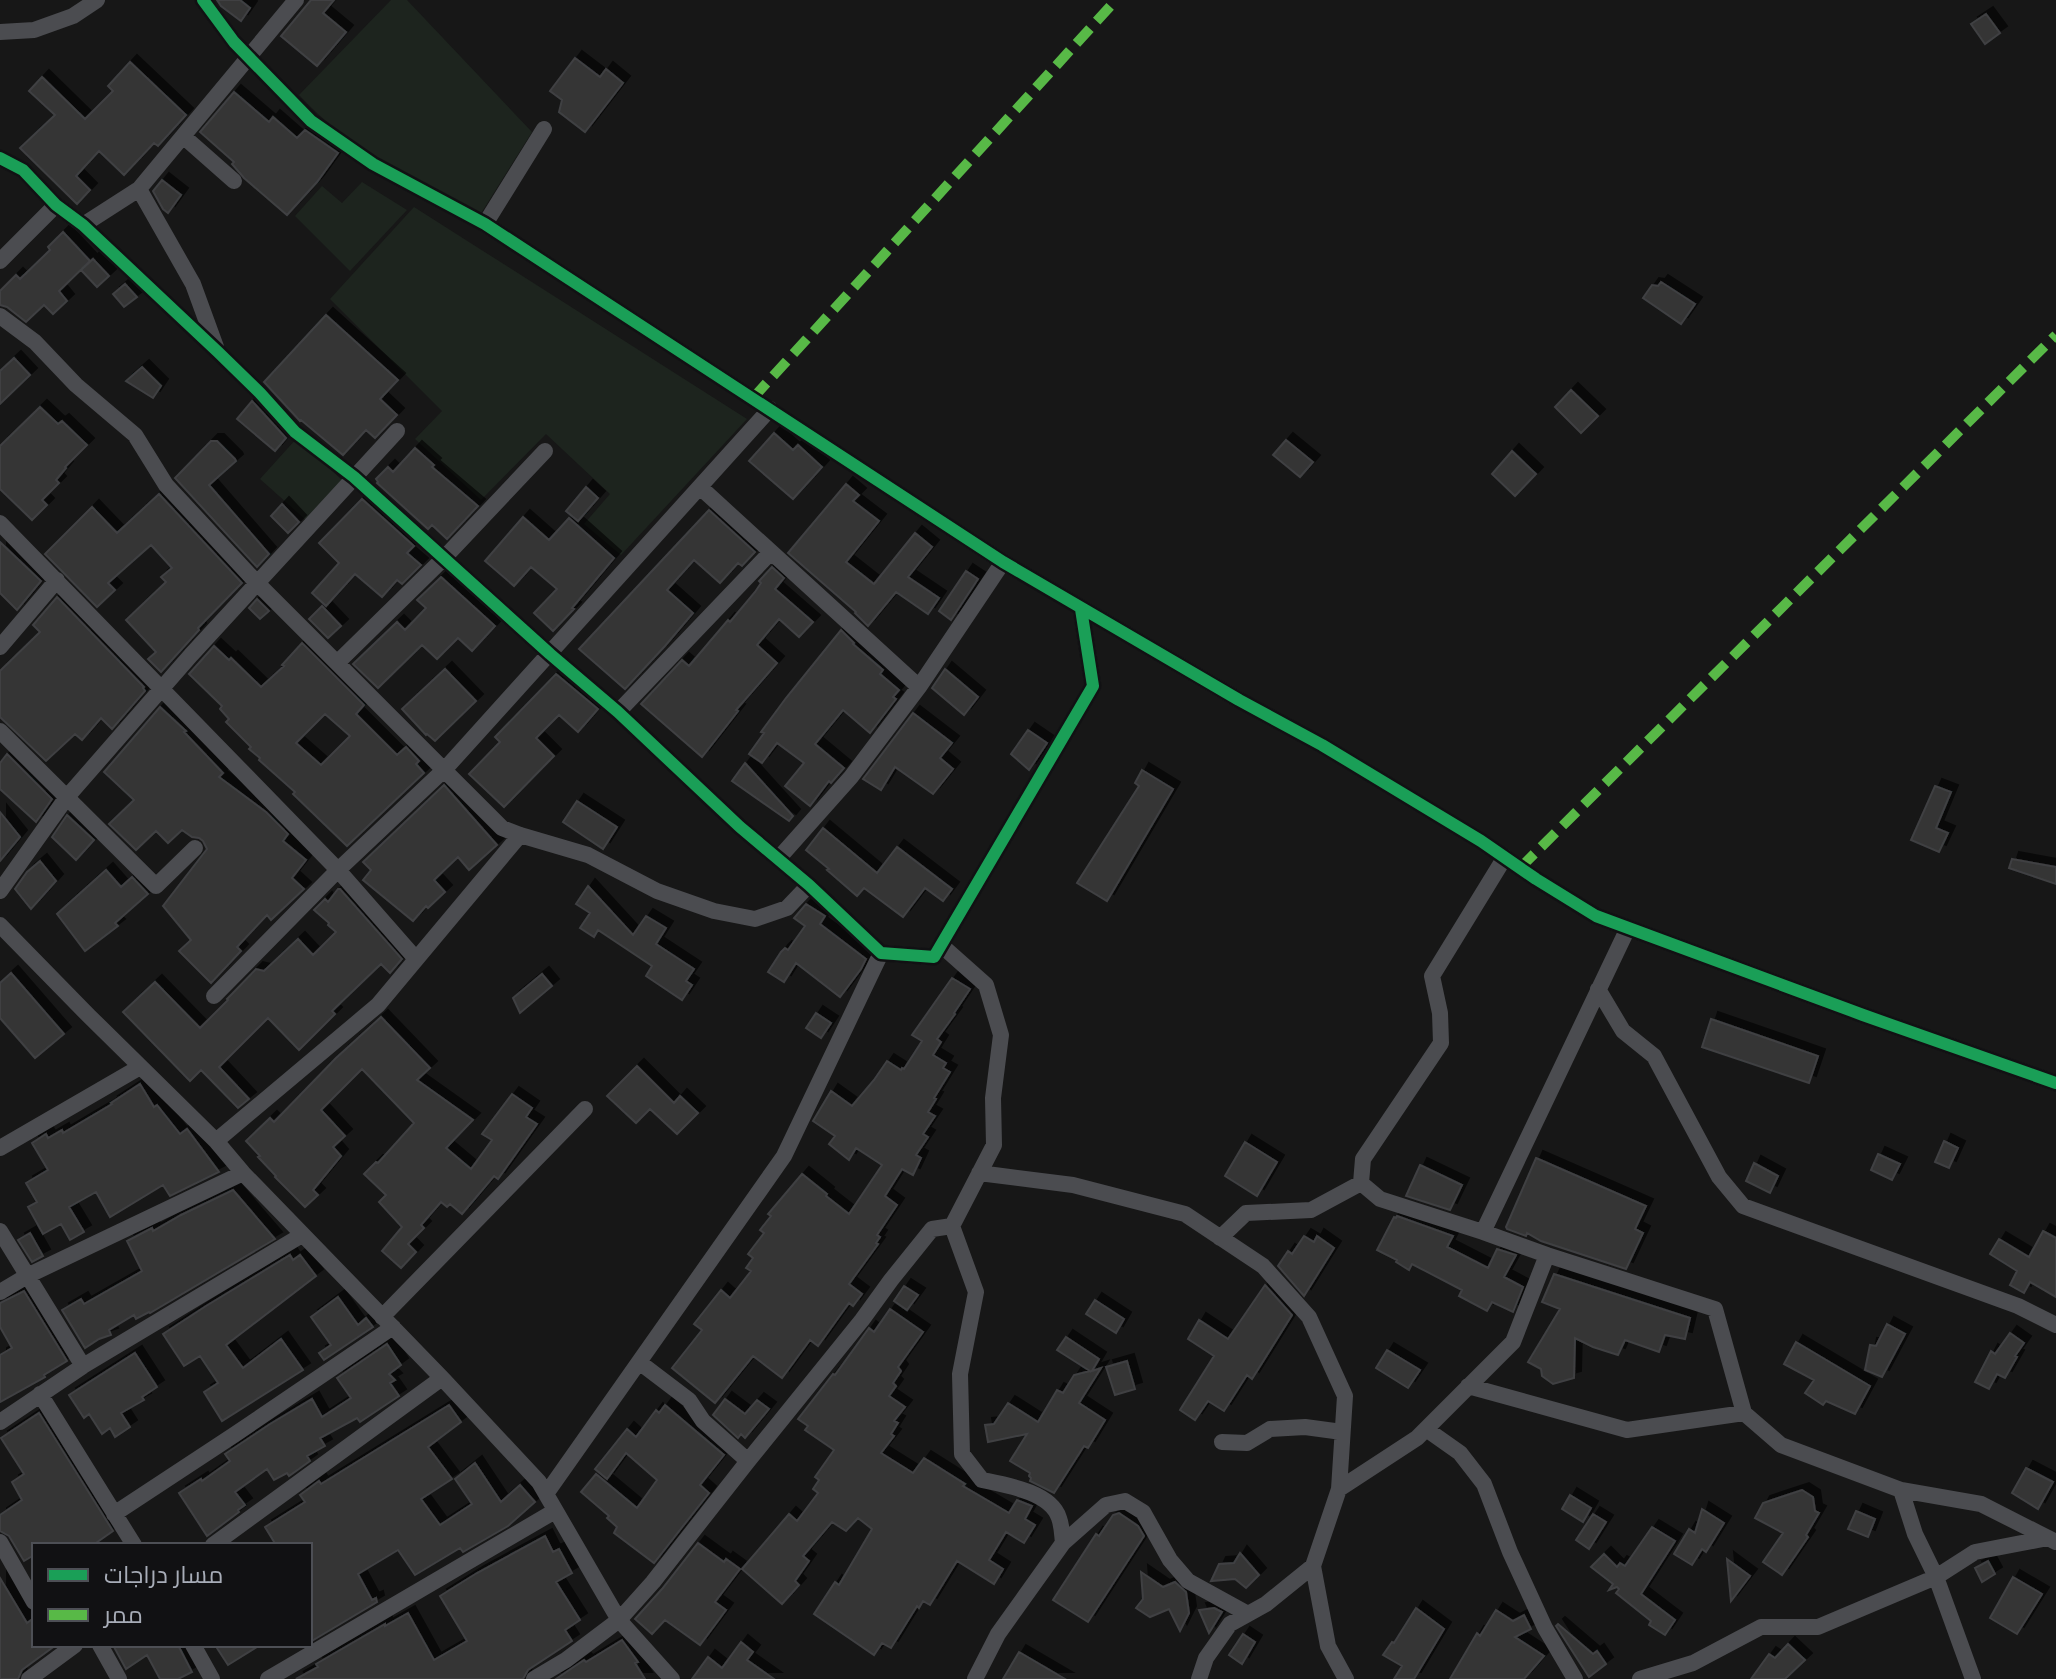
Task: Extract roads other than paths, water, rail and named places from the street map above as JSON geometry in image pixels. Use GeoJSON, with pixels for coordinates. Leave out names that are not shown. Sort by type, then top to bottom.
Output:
{"type":"FeatureCollection","features":[{"type":"Feature","properties":{"kind":"street"},"geometry":{"type":"LineString","coordinates":[[0,32],[34,30],[73,16],[97,0]]}},
{"type":"Feature","properties":{"kind":"street"},"geometry":{"type":"LineString","coordinates":[[203,0],[234,42],[311,121],[373,164],[485,224],[1003,562],[1322,745],[1596,916],[2056,1083]]}},
{"type":"Feature","properties":{"kind":"street"},"geometry":{"type":"LineString","coordinates":[[83,225],[139,189],[296,0]]}},
{"type":"Feature","properties":{"kind":"street"},"geometry":{"type":"LineString","coordinates":[[485,224],[544,129]]}},
{"type":"Feature","properties":{"kind":"street"},"geometry":{"type":"LineString","coordinates":[[183,136],[234,181]]}},
{"type":"Feature","properties":{"kind":"street"},"geometry":{"type":"LineString","coordinates":[[0,158],[23,170],[56,205],[83,225],[218,352],[295,432],[354,477],[618,712],[881,953],[934,957],[1093,686],[1081,609]]}},
{"type":"Feature","properties":{"kind":"street"},"geometry":{"type":"LineString","coordinates":[[139,189],[193,284],[218,352]]}},
{"type":"Feature","properties":{"kind":"street"},"geometry":{"type":"LineString","coordinates":[[0,261],[56,205]]}},
{"type":"Feature","properties":{"kind":"street"},"geometry":{"type":"LineString","coordinates":[[0,316],[35,342],[76,385],[135,435],[166,485],[257,583],[502,828],[588,855],[657,891],[714,911],[755,919],[787,908],[809,885]]}},
{"type":"Feature","properties":{"kind":"street"},"geometry":{"type":"LineString","coordinates":[[214,996],[338,870],[445,769],[770,409]]}},
{"type":"Feature","properties":{"kind":"street"},"geometry":{"type":"LineString","coordinates":[[0,891],[67,797],[161,689],[397,431]]}},
{"type":"Feature","properties":{"kind":"street"},"geometry":{"type":"LineString","coordinates":[[337,663],[444,558],[545,451]]}},
{"type":"Feature","properties":{"kind":"street"},"geometry":{"type":"LineString","coordinates":[[701,488],[919,687]]}},
{"type":"Feature","properties":{"kind":"street"},"geometry":{"type":"LineString","coordinates":[[0,523],[338,870],[416,959]]}},
{"type":"Feature","properties":{"kind":"street"},"geometry":{"type":"LineString","coordinates":[[618,712],[771,552]]}},
{"type":"Feature","properties":{"kind":"street"},"geometry":{"type":"LineString","coordinates":[[778,859],[851,777],[919,687],[1003,562]]}},
{"type":"Feature","properties":{"kind":"street"},"geometry":{"type":"LineString","coordinates":[[0,647],[57,580]]}},
{"type":"Feature","properties":{"kind":"street"},"geometry":{"type":"LineString","coordinates":[[0,731],[156,886],[195,848]]}},
{"type":"Feature","properties":{"kind":"street"},"geometry":{"type":"LineString","coordinates":[[216,1141],[378,1005],[520,835]]}},
{"type":"Feature","properties":{"kind":"street"},"geometry":{"type":"LineString","coordinates":[[1361,1183],[1363,1159],[1441,1043],[1440,1013],[1432,976],[1505,857]]}},
{"type":"Feature","properties":{"kind":"street"},"geometry":{"type":"LineString","coordinates":[[0,925],[216,1141],[243,1173],[539,1482],[619,1620],[672,1679]]}},
{"type":"Feature","properties":{"kind":"street"},"geometry":{"type":"LineString","coordinates":[[1483,1232],[1628,928]]}},
{"type":"Feature","properties":{"kind":"street"},"geometry":{"type":"LineString","coordinates":[[941,945],[986,985],[1001,1035],[993,1098],[994,1145],[952,1226],[976,1292],[960,1374],[962,1454],[982,1480],[1016,1487],[1045,1500],[1059,1516],[1063,1543]]}},
{"type":"Feature","properties":{"kind":"street"},"geometry":{"type":"LineString","coordinates":[[546,1494],[784,1156],[881,953]]}},
{"type":"Feature","properties":{"kind":"street"},"geometry":{"type":"LineString","coordinates":[[1598,989],[1623,1031],[1654,1056],[1719,1177],[1743,1206],[2018,1306],[2056,1325]]}},
{"type":"Feature","properties":{"kind":"street"},"geometry":{"type":"LineString","coordinates":[[0,1148],[140,1067]]}},
{"type":"Feature","properties":{"kind":"street"},"geometry":{"type":"LineString","coordinates":[[114,1514],[234,1435],[387,1322],[585,1109]]}},
{"type":"Feature","properties":{"kind":"street"},"geometry":{"type":"LineString","coordinates":[[0,1292],[27,1276],[243,1173]]}},
{"type":"Feature","properties":{"kind":"street"},"geometry":{"type":"LineString","coordinates":[[979,1173],[1073,1185],[1185,1214],[1263,1266],[1309,1317],[1345,1396],[1339,1489],[1313,1566],[1328,1646],[1346,1679]]}},
{"type":"Feature","properties":{"kind":"street"},"geometry":{"type":"LineString","coordinates":[[1361,1183],[1380,1199],[1715,1309],[1744,1413],[1781,1445],[1901,1490],[1981,1504],[2052,1540]]}},
{"type":"Feature","properties":{"kind":"street"},"geometry":{"type":"LineString","coordinates":[[1220,1238],[1246,1213],[1311,1210],[1361,1183]]}},
{"type":"Feature","properties":{"kind":"street"},"geometry":{"type":"LineString","coordinates":[[534,1679],[566,1660],[619,1620],[653,1582],[932,1229],[952,1226]]}},
{"type":"Feature","properties":{"kind":"street"},"geometry":{"type":"LineString","coordinates":[[0,1231],[83,1366]]}},
{"type":"Feature","properties":{"kind":"street"},"geometry":{"type":"LineString","coordinates":[[0,1422],[83,1366],[302,1235]]}},
{"type":"Feature","properties":{"kind":"street"},"geometry":{"type":"LineString","coordinates":[[1339,1489],[1417,1438],[1513,1342],[1547,1255]]}},
{"type":"Feature","properties":{"kind":"street"},"geometry":{"type":"LineString","coordinates":[[639,1362],[689,1400],[703,1421],[748,1461]]}},
{"type":"Feature","properties":{"kind":"street"},"geometry":{"type":"LineString","coordinates":[[216,1543],[442,1378]]}},
{"type":"Feature","properties":{"kind":"street"},"geometry":{"type":"LineString","coordinates":[[1468,1386],[1627,1430],[1744,1413]]}},
{"type":"Feature","properties":{"kind":"street"},"geometry":{"type":"LineString","coordinates":[[40,1394],[133,1543]]}},
{"type":"Feature","properties":{"kind":"street"},"geometry":{"type":"LineString","coordinates":[[1222,1442],[1247,1443],[1270,1429],[1305,1427],[1342,1432]]}},
{"type":"Feature","properties":{"kind":"street"},"geometry":{"type":"LineString","coordinates":[[1426,1429],[1460,1453],[1484,1484],[1510,1552],[1545,1628],[1575,1679]]}},
{"type":"Feature","properties":{"kind":"street"},"geometry":{"type":"LineString","coordinates":[[1901,1490],[1915,1534],[1936,1577],[1973,1679]]}},
{"type":"Feature","properties":{"kind":"street"},"geometry":{"type":"LineString","coordinates":[[975,1679],[998,1634],[1063,1543],[1106,1505],[1125,1501],[1143,1512],[1170,1560],[1188,1581],[1248,1614]]}},
{"type":"Feature","properties":{"kind":"street"},"geometry":{"type":"LineString","coordinates":[[268,1679],[555,1511]]}},
{"type":"Feature","properties":{"kind":"street"},"geometry":{"type":"LineString","coordinates":[[1640,1679],[1693,1663],[1761,1627],[1818,1627],[1936,1577],[1975,1552],[2052,1540]]}},
{"type":"Feature","properties":{"kind":"street"},"geometry":{"type":"LineString","coordinates":[[0,1542],[32,1598]]}},
{"type":"Feature","properties":{"kind":"street"},"geometry":{"type":"LineString","coordinates":[[1199,1679],[1206,1658],[1230,1624],[1266,1604],[1313,1566]]}},
{"type":"Feature","properties":{"kind":"street"},"geometry":{"type":"LineString","coordinates":[[101,1647],[119,1679]]}},
{"type":"Feature","properties":{"kind":"street"},"geometry":{"type":"LineString","coordinates":[[194,1647],[212,1679]]}},
{"type":"Feature","properties":{"kind":"street"},"geometry":{"type":"LineString","coordinates":[[29,1679],[66,1648]]}}]}
